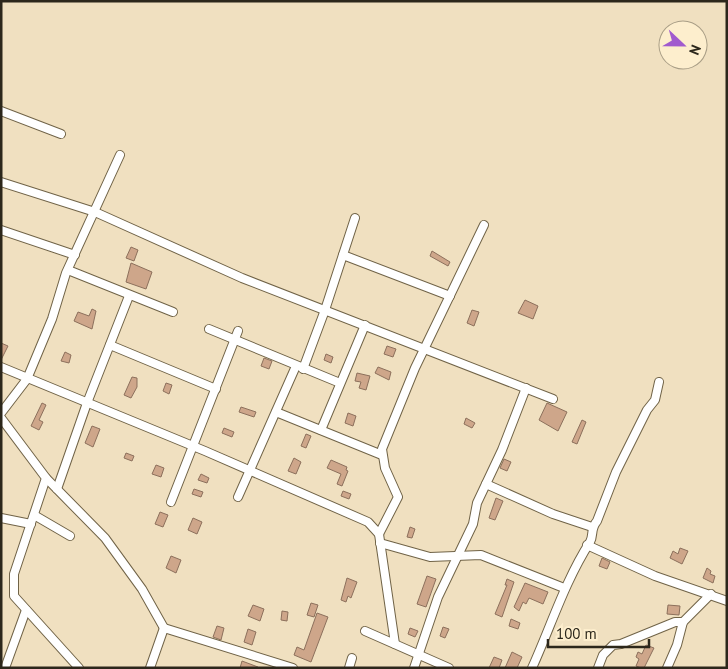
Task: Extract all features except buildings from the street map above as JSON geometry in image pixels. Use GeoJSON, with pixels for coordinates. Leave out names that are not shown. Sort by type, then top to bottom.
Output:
{"type":"FeatureCollection","features":[{"type":"Feature","properties":{"kind":"street"},"geometry":{"type":"LineString","coordinates":[[1,111],[61,134]]}},
{"type":"Feature","properties":{"kind":"street"},"geometry":{"type":"LineString","coordinates":[[1,413],[27,379],[52,319],[68,270],[120,155]]}},
{"type":"Feature","properties":{"kind":"street"},"geometry":{"type":"LineString","coordinates":[[1,182],[95,212],[242,278],[553,399]]}},
{"type":"Feature","properties":{"kind":"street"},"geometry":{"type":"LineString","coordinates":[[238,497],[276,412],[300,368],[325,310],[355,218]]}},
{"type":"Feature","properties":{"kind":"street"},"geometry":{"type":"LineString","coordinates":[[395,644],[379,534],[398,497],[385,468],[382,449],[424,348],[484,225]]}},
{"type":"Feature","properties":{"kind":"street"},"geometry":{"type":"LineString","coordinates":[[1,230],[75,255]]}},
{"type":"Feature","properties":{"kind":"street"},"geometry":{"type":"LineString","coordinates":[[343,255],[450,296]]}},
{"type":"Feature","properties":{"kind":"street"},"geometry":{"type":"LineString","coordinates":[[68,270],[173,312]]}},
{"type":"Feature","properties":{"kind":"street"},"geometry":{"type":"LineString","coordinates":[[57,488],[87,403],[129,296]]}},
{"type":"Feature","properties":{"kind":"street"},"geometry":{"type":"LineString","coordinates":[[321,430],[365,325]]}},
{"type":"Feature","properties":{"kind":"street"},"geometry":{"type":"LineString","coordinates":[[209,329],[236,335],[300,368],[340,383]]}},
{"type":"Feature","properties":{"kind":"street"},"geometry":{"type":"LineString","coordinates":[[171,502],[236,335]]}},
{"type":"Feature","properties":{"kind":"street"},"geometry":{"type":"LineString","coordinates":[[110,345],[216,389]]}},
{"type":"Feature","properties":{"kind":"street"},"geometry":{"type":"LineString","coordinates":[[1,367],[194,446],[368,522],[379,534]]}},
{"type":"Feature","properties":{"kind":"street"},"geometry":{"type":"LineString","coordinates":[[532,668],[564,588],[591,540],[592,527],[597,521],[616,472],[643,416],[655,400],[659,382]]}},
{"type":"Feature","properties":{"kind":"street"},"geometry":{"type":"LineString","coordinates":[[414,668],[438,598],[473,524],[476,503],[502,450],[526,388]]}},
{"type":"Feature","properties":{"kind":"street"},"geometry":{"type":"LineString","coordinates":[[276,412],[382,454]]}},
{"type":"Feature","properties":{"kind":"street"},"geometry":{"type":"LineString","coordinates":[[1,418],[46,478],[104,538],[142,589],[164,628],[293,668]]}},
{"type":"Feature","properties":{"kind":"street"},"geometry":{"type":"LineString","coordinates":[[46,478],[14,574],[14,596],[79,668]]}},
{"type":"Feature","properties":{"kind":"street"},"geometry":{"type":"LineString","coordinates":[[486,484],[553,514],[592,527]]}},
{"type":"Feature","properties":{"kind":"street"},"geometry":{"type":"LineString","coordinates":[[34,514],[70,536]]}},
{"type":"Feature","properties":{"kind":"street"},"geometry":{"type":"LineString","coordinates":[[1,518],[31,524]]}},
{"type":"Feature","properties":{"kind":"street"},"geometry":{"type":"LineString","coordinates":[[380,543],[430,557],[481,555],[564,588]]}},
{"type":"Feature","properties":{"kind":"street"},"geometry":{"type":"LineString","coordinates":[[587,545],[655,576],[712,594],[727,601]]}},
{"type":"Feature","properties":{"kind":"street"},"geometry":{"type":"LineString","coordinates":[[667,668],[677,646],[683,622],[712,594]]}},
{"type":"Feature","properties":{"kind":"street"},"geometry":{"type":"LineString","coordinates":[[5,668],[26,610]]}},
{"type":"Feature","properties":{"kind":"street"},"geometry":{"type":"LineString","coordinates":[[598,668],[603,655],[613,645],[675,622],[683,622]]}},
{"type":"Feature","properties":{"kind":"street"},"geometry":{"type":"LineString","coordinates":[[150,668],[164,628]]}},
{"type":"Feature","properties":{"kind":"street"},"geometry":{"type":"LineString","coordinates":[[365,631],[449,668]]}},
{"type":"Feature","properties":{"kind":"street"},"geometry":{"type":"LineString","coordinates":[[348,668],[352,658]]}}]}
